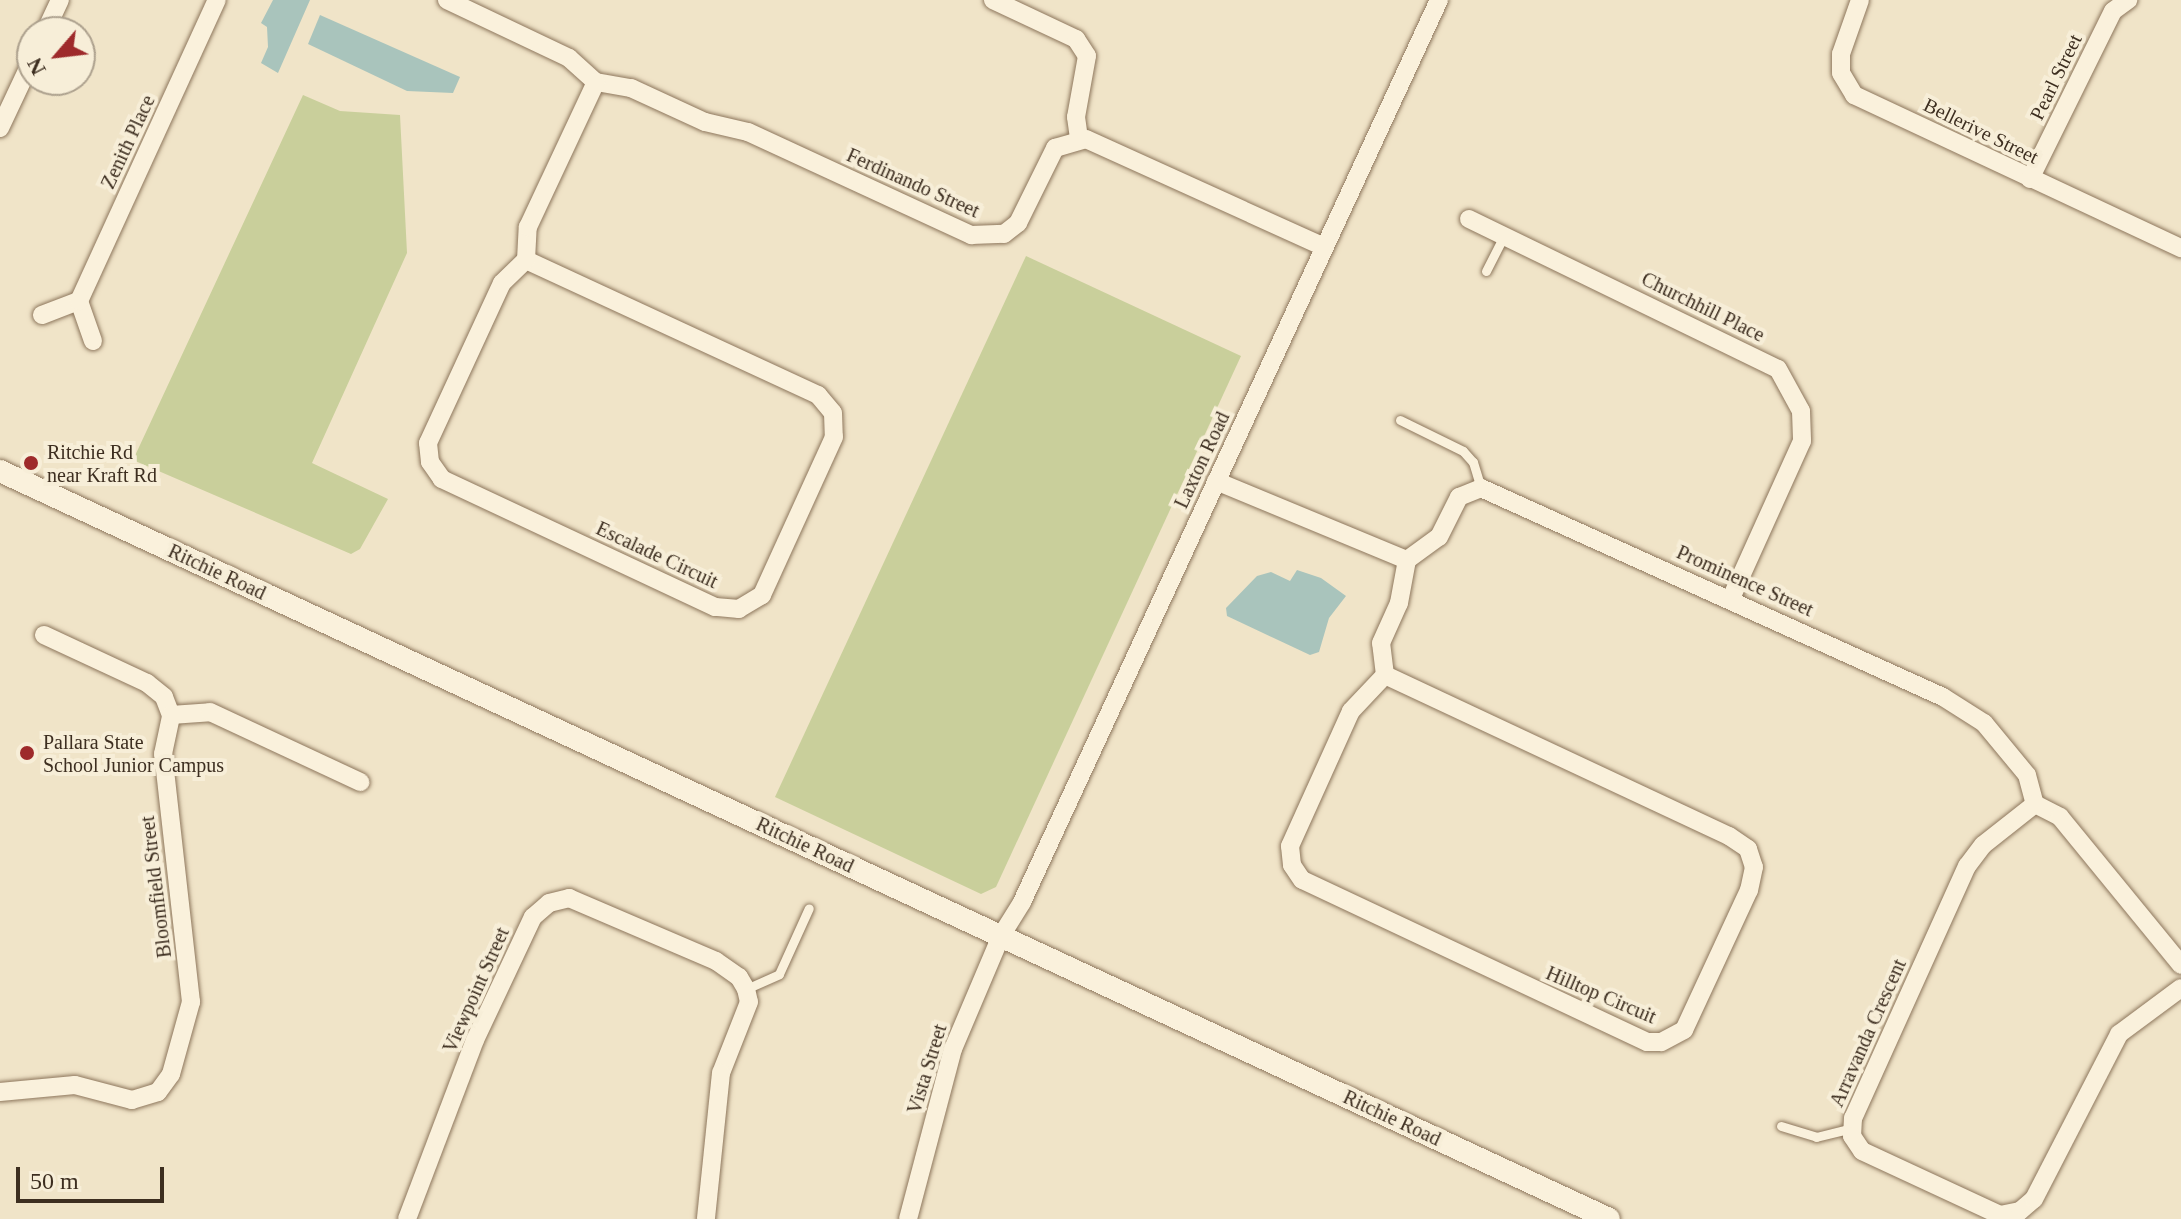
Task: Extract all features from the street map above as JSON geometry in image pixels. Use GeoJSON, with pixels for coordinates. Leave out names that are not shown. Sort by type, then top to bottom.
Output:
{"type":"FeatureCollection","features":[{"type":"Feature","properties":{"kind":"street","name":"Zenith Place"},"geometry":{"type":"LineString","coordinates":[[79,301],[217,0]]}},
{"type":"Feature","properties":{"kind":"street","name":"Ferdinando Street"},"geometry":{"type":"LineString","coordinates":[[447,0],[569,58],[596,82],[631,88],[705,122],[748,132],[971,235],[988,238],[1004,234],[1018,223],[1055,148],[1079,139]]}},
{"type":"Feature","properties":{"kind":"street"},"geometry":{"type":"LineString","coordinates":[[993,0],[1076,39],[1087,56],[1076,117],[1079,139],[1324,247]]}},
{"type":"Feature","properties":{"kind":"street","name":"Laxton Road"},"geometry":{"type":"LineString","coordinates":[[1001,936],[1022,902],[1439,0]]}},
{"type":"Feature","properties":{"kind":"street","name":"Bellerive Street"},"geometry":{"type":"LineString","coordinates":[[1860,0],[1841,54],[1841,73],[1854,95],[2181,248]]}},
{"type":"Feature","properties":{"kind":"street","name":"Pearl Street"},"geometry":{"type":"LineString","coordinates":[[2030,179],[2113,11],[2128,0]]}},
{"type":"Feature","properties":{"kind":"street"},"geometry":{"type":"LineString","coordinates":[[526,260],[528,227],[596,82]]}},
{"type":"Feature","properties":{"kind":"street"},"geometry":{"type":"LineString","coordinates":[[0,128],[16,94]]}},
{"type":"Feature","properties":{"kind":"street","name":"Churchhill Place"},"geometry":{"type":"LineString","coordinates":[[1469,219],[1778,369],[1801,411],[1802,441],[1731,598]]}},
{"type":"Feature","properties":{"kind":"street","name":"Escalade Circuit"},"geometry":{"type":"LineString","coordinates":[[526,260],[818,395],[833,413],[834,437],[762,595],[739,609],[715,607],[442,479],[431,465],[428,443],[502,283],[526,260]]}},
{"type":"Feature","properties":{"kind":"street"},"geometry":{"type":"LineString","coordinates":[[42,315],[79,301],[93,341]]}},
{"type":"Feature","properties":{"kind":"street","name":"Ritchie Road"},"geometry":{"type":"LineString","coordinates":[[0,471],[1609,1219]]}},
{"type":"Feature","properties":{"kind":"street"},"geometry":{"type":"LineString","coordinates":[[1216,481],[1407,560]]}},
{"type":"Feature","properties":{"kind":"street"},"geometry":{"type":"LineString","coordinates":[[1385,675],[1381,643],[1399,603],[1407,560],[1439,537],[1459,497],[1481,488]]}},
{"type":"Feature","properties":{"kind":"street","name":"Prominence Street"},"geometry":{"type":"LineString","coordinates":[[1481,488],[1731,598],[1943,697],[1984,723],[2027,775],[2035,804]]}},
{"type":"Feature","properties":{"kind":"street"},"geometry":{"type":"LineString","coordinates":[[44,635],[147,683],[164,697],[171,715],[210,712],[360,782]]}},
{"type":"Feature","properties":{"kind":"street","name":"Hilltop Circuit"},"geometry":{"type":"LineString","coordinates":[[1385,675],[1729,836],[1748,849],[1754,867],[1749,890],[1684,1030],[1661,1042],[1647,1042],[1302,880],[1292,865],[1290,846],[1351,711],[1385,675]]}},
{"type":"Feature","properties":{"kind":"street","name":"Bloomfield Street"},"geometry":{"type":"LineString","coordinates":[[0,1092],[75,1085],[132,1100],[158,1092],[171,1074],[191,1002],[163,754],[171,715]]}},
{"type":"Feature","properties":{"kind":"street"},"geometry":{"type":"LineString","coordinates":[[2035,804],[2060,817],[2181,965]]}},
{"type":"Feature","properties":{"kind":"street","name":"Arravanda Crescent"},"geometry":{"type":"LineString","coordinates":[[2035,804],[1983,845],[1967,866],[1851,1128],[1862,1151],[2000,1215],[2020,1211],[2034,1199],[2119,1034],[2181,988]]}},
{"type":"Feature","properties":{"kind":"street","name":"Viewpoint Street"},"geometry":{"type":"LineString","coordinates":[[407,1219],[475,1040],[533,917],[549,903],[569,898],[716,961],[739,977],[746,989]]}},
{"type":"Feature","properties":{"kind":"street","name":"Vista Street"},"geometry":{"type":"LineString","coordinates":[[908,1219],[953,1049],[1001,936]]}},
{"type":"Feature","properties":{"kind":"street"},"geometry":{"type":"LineString","coordinates":[[706,1219],[721,1073],[749,1002],[746,989]]}},
{"type":"Feature","properties":{"kind":"lane"},"geometry":{"type":"LineString","coordinates":[[1486,271],[1504,236]]}},
{"type":"Feature","properties":{"kind":"lane"},"geometry":{"type":"LineString","coordinates":[[1400,420],[1463,451],[1473,462],[1481,488]]}},
{"type":"Feature","properties":{"kind":"lane"},"geometry":{"type":"LineString","coordinates":[[746,989],[779,974],[809,908]]}},
{"type":"Feature","properties":{"kind":"lane"},"geometry":{"type":"LineString","coordinates":[[1781,1126],[1816,1137],[1851,1128]]}},
{"type":"Feature","properties":{"kind":"green space"},"geometry":{"type":"Polygon","coordinates":[[[303,95],[340,111],[400,115],[407,253],[312,463],[388,499],[360,549],[351,554],[133,460],[303,95]]]}},
{"type":"Feature","properties":{"kind":"green space"},"geometry":{"type":"Polygon","coordinates":[[[1026,256],[1241,356],[996,887],[981,894],[775,797],[1026,256]]]}},
{"type":"Feature","properties":{"kind":"water"},"geometry":{"type":"Polygon","coordinates":[[[273,0],[310,0],[278,73],[261,63],[268,47],[267,27],[261,23],[273,0]]]}},
{"type":"Feature","properties":{"kind":"water"},"geometry":{"type":"Polygon","coordinates":[[[320,15],[460,77],[453,93],[407,91],[308,44],[320,15]]]}},
{"type":"Feature","properties":{"kind":"water"},"geometry":{"type":"Polygon","coordinates":[[[1297,570],[1321,578],[1346,596],[1329,618],[1319,652],[1310,655],[1227,616],[1226,608],[1257,576],[1271,572],[1290,581],[1297,570]]]}},
{"type":"Feature","properties":{"kind":"place","name":"Ritchie Rd near Kraft Rd"},"geometry":{"type":"Point","coordinates":[31,463]}},
{"type":"Feature","properties":{"kind":"place","name":"Pallara State School Junior Campus"},"geometry":{"type":"Point","coordinates":[27,753]}}]}
